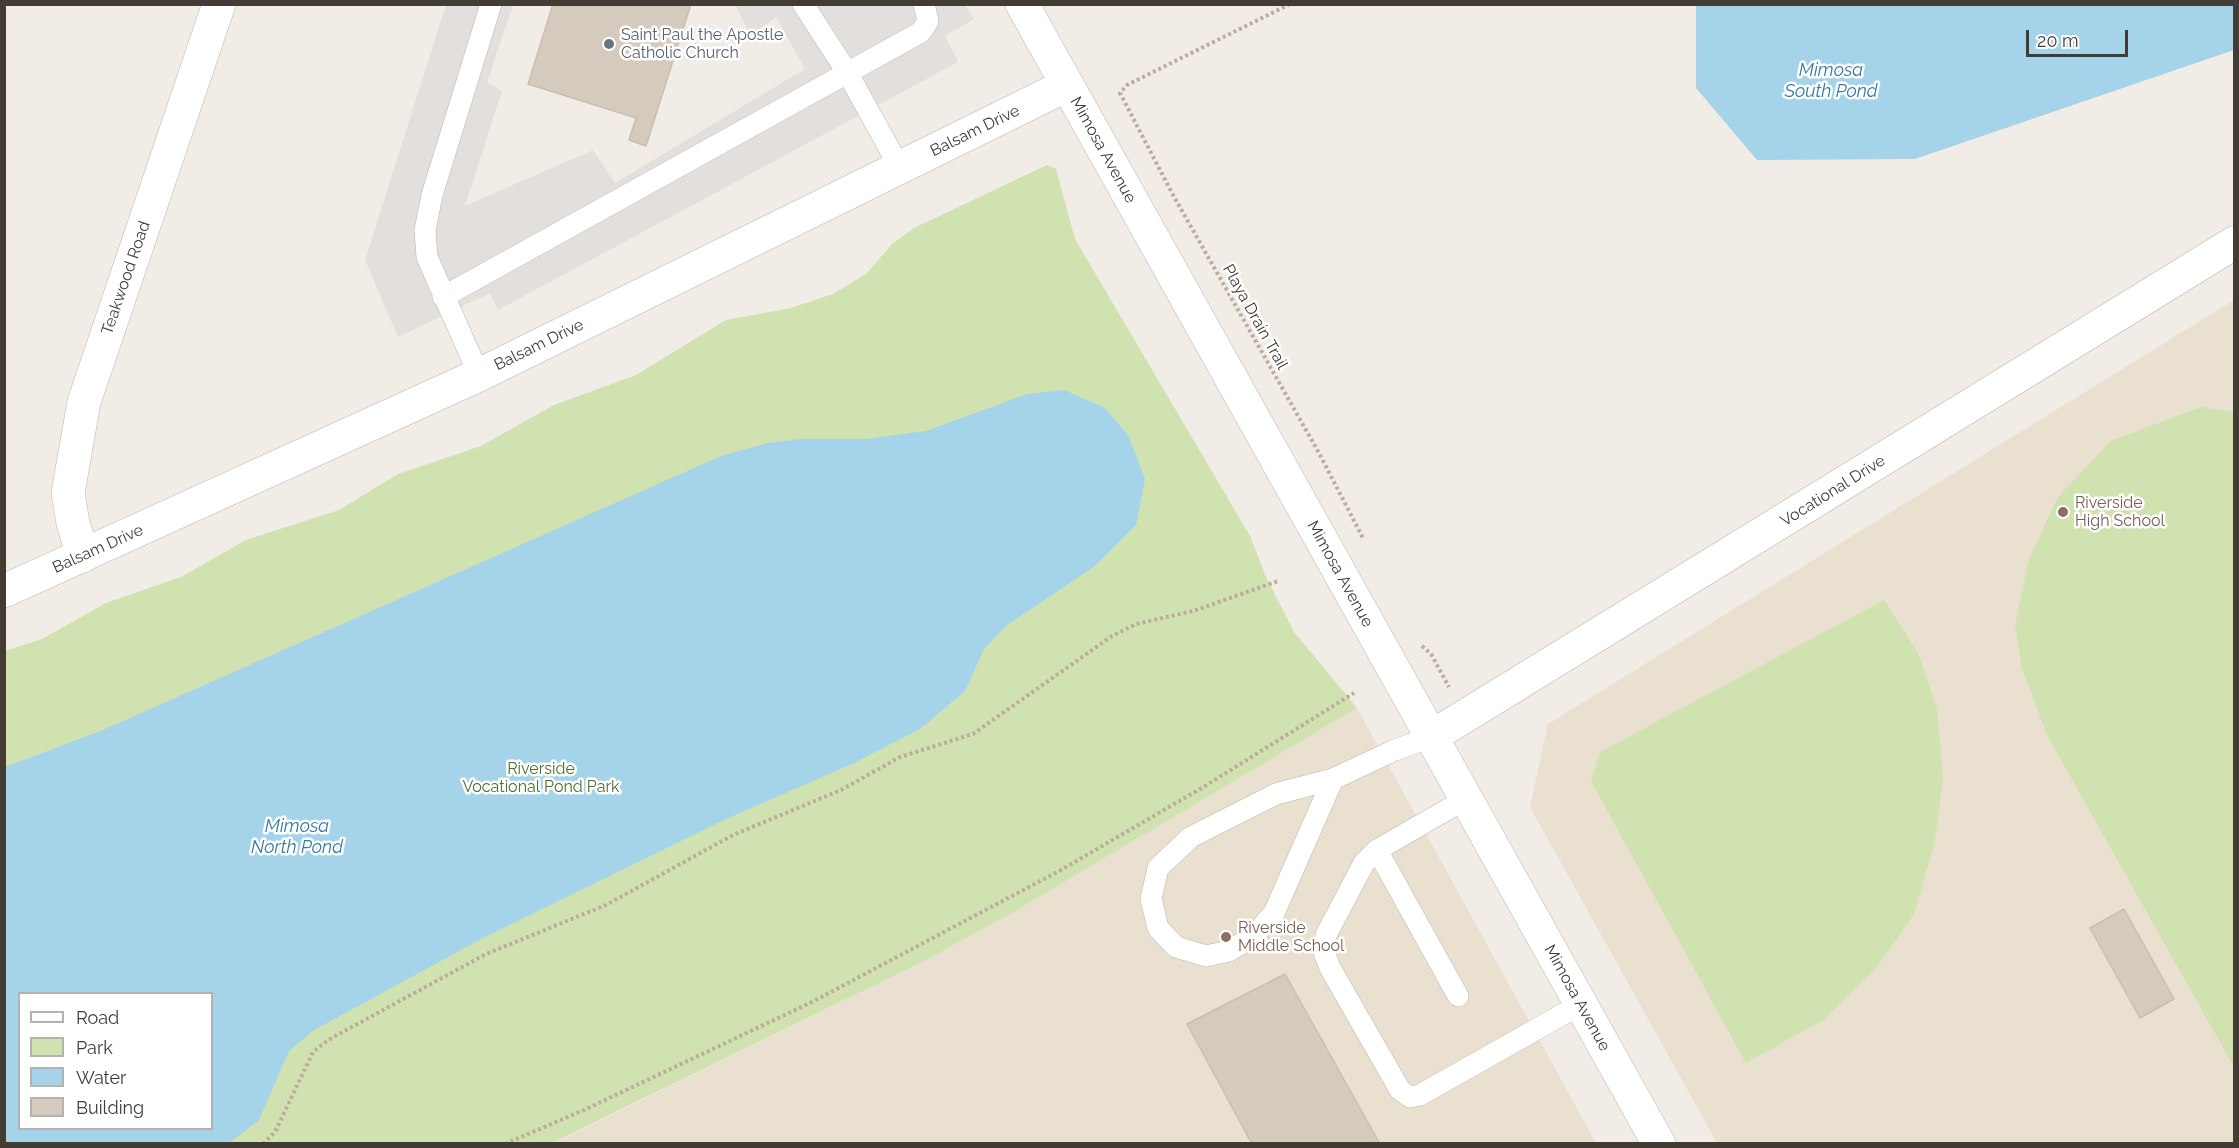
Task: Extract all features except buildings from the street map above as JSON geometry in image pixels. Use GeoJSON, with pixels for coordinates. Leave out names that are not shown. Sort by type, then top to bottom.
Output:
{"type":"FeatureCollection","features":[{"type":"Feature","properties":{"kind":"street","name":"Teakwood Road"},"geometry":{"type":"LineString","coordinates":[[83,556],[73,523],[68,493],[84,402],[219,4]]}},
{"type":"Feature","properties":{"kind":"street","name":"Mimosa Avenue"},"geometry":{"type":"LineString","coordinates":[[1022,4],[1464,800],[1659,1143]]}},
{"type":"Feature","properties":{"kind":"street","name":"Balsam Drive"},"geometry":{"type":"LineString","coordinates":[[4,591],[479,375],[1067,85]]}},
{"type":"Feature","properties":{"kind":"street","name":"Vocational Drive"},"geometry":{"type":"LineString","coordinates":[[1431,737],[1467,717],[2235,243]]}},
{"type":"Feature","properties":{"kind":"lane"},"geometry":{"type":"LineString","coordinates":[[479,375],[442,297],[427,257],[425,230],[432,195],[491,4]]}},
{"type":"Feature","properties":{"kind":"lane"},"geometry":{"type":"LineString","coordinates":[[802,4],[847,72],[900,168]]}},
{"type":"Feature","properties":{"kind":"lane"},"geometry":{"type":"LineString","coordinates":[[442,297],[921,33],[928,21],[924,4]]}},
{"type":"Feature","properties":{"kind":"lane"},"geometry":{"type":"LineString","coordinates":[[1334,779],[1274,913],[1254,936],[1229,951],[1206,956],[1176,947],[1158,928],[1151,899],[1158,868],[1191,837],[1276,794],[1334,779],[1431,737]]}},
{"type":"Feature","properties":{"kind":"lane"},"geometry":{"type":"LineString","coordinates":[[1464,800],[1377,850],[1364,863],[1326,935],[1324,952],[1330,968],[1400,1090],[1410,1097],[1420,1095],[1581,1004]]}},
{"type":"Feature","properties":{"kind":"lane"},"geometry":{"type":"LineString","coordinates":[[1377,850],[1458,996]]}},
{"type":"Feature","properties":{"kind":"path","name":"Playa Drain Trail"},"geometry":{"type":"LineString","coordinates":[[1290,4],[1127,85],[1120,93],[1173,195],[1319,453],[1367,546]]}},
{"type":"Feature","properties":{"kind":"path"},"geometry":{"type":"LineString","coordinates":[[263,1143],[275,1132],[313,1052],[328,1040],[486,954],[606,905],[733,835],[841,789],[900,757],[973,734],[1112,636],[1136,624],[1193,611],[1278,581]]}},
{"type":"Feature","properties":{"kind":"path"},"geometry":{"type":"LineString","coordinates":[[1415,639],[1431,654],[1467,717]]}},
{"type":"Feature","properties":{"kind":"path"},"geometry":{"type":"LineString","coordinates":[[505,1143],[594,1105],[843,985],[1060,870],[1205,786],[1354,693]]}},
{"type":"Feature","properties":{"kind":"shaded area"},"geometry":{"type":"Polygon","coordinates":[[[446,5],[513,5],[487,82],[502,91],[465,206],[593,150],[615,183],[805,69],[776,17],[751,35],[735,5],[965,5],[974,19],[945,36],[958,62],[498,310],[490,293],[398,337],[365,260],[446,5]]]}},
{"type":"Feature","properties":{"kind":"shaded area","name":"Riverside High School"},"geometry":{"type":"Polygon","coordinates":[[[2234,300],[2234,1143],[1717,1143],[1530,807],[1548,724],[2234,300]]]}},
{"type":"Feature","properties":{"kind":"shaded area","name":"Riverside Middle School"},"geometry":{"type":"Polygon","coordinates":[[[1357,708],[1596,1143],[552,1144],[924,961],[1014,912],[1357,708]]]}},
{"type":"Feature","properties":{"kind":"green space","name":"Riverside Vocational Pond Park"},"geometry":{"type":"Polygon","coordinates":[[[1047,165],[1056,169],[1075,239],[1250,536],[1266,577],[1294,632],[1357,708],[1014,912],[924,961],[552,1143],[5,1144],[5,651],[42,639],[106,603],[181,577],[246,540],[339,510],[398,474],[481,446],[554,405],[636,375],[726,320],[791,308],[833,294],[866,274],[892,244],[914,228],[1047,165]]]}},
{"type":"Feature","properties":{"kind":"green space"},"geometry":{"type":"Polygon","coordinates":[[[2201,407],[2234,412],[2234,1067],[2047,735],[2022,668],[2015,626],[2029,559],[2058,497],[2111,441],[2201,407]]]}},
{"type":"Feature","properties":{"kind":"green space"},"geometry":{"type":"Polygon","coordinates":[[[1884,600],[1918,653],[1937,709],[1943,778],[1935,841],[1914,914],[1876,968],[1823,1020],[1746,1063],[1591,781],[1600,752],[1884,600]]]}},
{"type":"Feature","properties":{"kind":"water","name":"Mimosa South Pond"},"geometry":{"type":"Polygon","coordinates":[[[1696,5],[2234,5],[2234,50],[1915,159],[1757,160],[1696,88],[1696,5]]]}},
{"type":"Feature","properties":{"kind":"water","name":"Mimosa North Pond"},"geometry":{"type":"Polygon","coordinates":[[[1064,390],[1105,408],[1128,435],[1145,479],[1136,525],[1095,566],[1006,626],[984,649],[965,691],[920,729],[852,764],[726,819],[485,937],[314,1030],[289,1051],[259,1120],[229,1143],[5,1143],[5,767],[103,730],[721,456],[768,443],[801,439],[865,439],[926,431],[1027,394],[1064,390]]]}},
{"type":"Feature","properties":{"kind":"place","name":"Saint Paul the Apostle Catholic Church"},"geometry":{"type":"Point","coordinates":[609,44]}},
{"type":"Feature","properties":{"kind":"place","name":"Riverside High School"},"geometry":{"type":"Point","coordinates":[2063,512]}},
{"type":"Feature","properties":{"kind":"place","name":"Riverside Middle School"},"geometry":{"type":"Point","coordinates":[1226,937]}}]}
